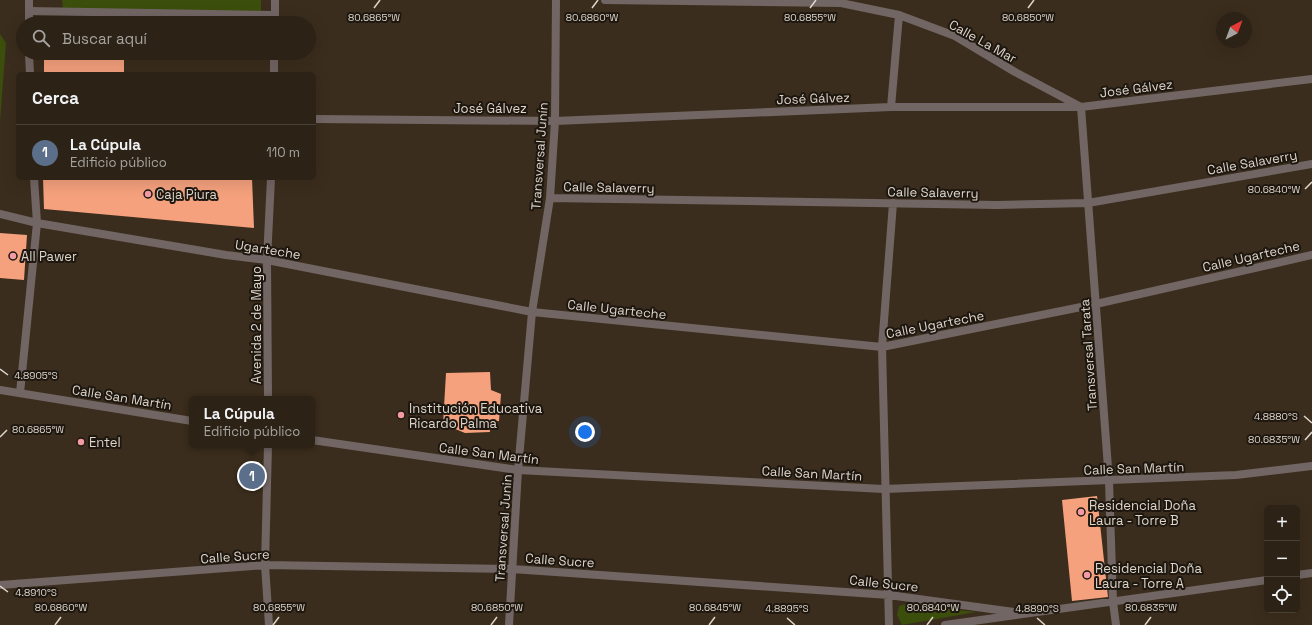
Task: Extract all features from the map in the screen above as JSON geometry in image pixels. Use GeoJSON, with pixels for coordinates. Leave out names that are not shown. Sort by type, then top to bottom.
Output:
{"type":"FeatureCollection","features":[{"type":"Feature","properties":{"kind":"street"},"geometry":{"type":"LineString","coordinates":[[29,0],[29,16]]}},
{"type":"Feature","properties":{"kind":"street"},"geometry":{"type":"LineString","coordinates":[[275,0],[275,16]]}},
{"type":"Feature","properties":{"kind":"street","name":"Transversal Junín"},"geometry":{"type":"LineString","coordinates":[[532,312],[550,198],[555,121],[556,0]]}},
{"type":"Feature","properties":{"kind":"street","name":"Calle La Mar"},"geometry":{"type":"LineString","coordinates":[[605,0],[841,3],[899,15],[955,36],[1015,72],[1081,107]]}},
{"type":"Feature","properties":{"kind":"street"},"geometry":{"type":"LineString","coordinates":[[29,11],[183,16]]}},
{"type":"Feature","properties":{"kind":"street"},"geometry":{"type":"LineString","coordinates":[[891,107],[899,15]]}},
{"type":"Feature","properties":{"kind":"street"},"geometry":{"type":"LineString","coordinates":[[29,60],[30,72]]}},
{"type":"Feature","properties":{"kind":"street"},"geometry":{"type":"LineString","coordinates":[[274,60],[274,72]]}},
{"type":"Feature","properties":{"kind":"street","name":"José Gálvez"},"geometry":{"type":"LineString","coordinates":[[316,119],[555,121],[891,107],[1081,107],[1312,79]]}},
{"type":"Feature","properties":{"kind":"street","name":"Transversal Tarata"},"geometry":{"type":"LineString","coordinates":[[1081,107],[1109,481],[1113,602],[1116,625]]}},
{"type":"Feature","properties":{"kind":"street","name":"Calle Salaverry"},"geometry":{"type":"LineString","coordinates":[[550,198],[997,205],[1088,203],[1312,164]]}},
{"type":"Feature","properties":{"kind":"street"},"geometry":{"type":"LineString","coordinates":[[20,393],[37,223],[34,180]]}},
{"type":"Feature","properties":{"kind":"street","name":"Avenida 2 de Mayo"},"geometry":{"type":"LineString","coordinates":[[268,396],[268,260],[271,180]]}},
{"type":"Feature","properties":{"kind":"street"},"geometry":{"type":"LineString","coordinates":[[889,625],[884,489],[882,347],[893,203]]}},
{"type":"Feature","properties":{"kind":"street","name":"Ugarteche"},"geometry":{"type":"LineString","coordinates":[[0,214],[37,223],[226,255],[268,260],[532,312]]}},
{"type":"Feature","properties":{"kind":"street","name":"Calle Ugarteche"},"geometry":{"type":"LineString","coordinates":[[532,312],[882,347],[1096,304],[1312,254]]}},
{"type":"Feature","properties":{"kind":"street","name":"Transversal Junin"},"geometry":{"type":"LineString","coordinates":[[509,625],[518,470],[532,312]]}},
{"type":"Feature","properties":{"kind":"street","name":"Calle San Martín"},"geometry":{"type":"LineString","coordinates":[[0,390],[189,421]]}},
{"type":"Feature","properties":{"kind":"street","name":"Calle San Martín"},"geometry":{"type":"LineString","coordinates":[[315,440],[518,470],[884,489],[1236,475],[1312,466]]}},
{"type":"Feature","properties":{"kind":"street"},"geometry":{"type":"LineString","coordinates":[[268,448],[265,565],[269,625]]}},
{"type":"Feature","properties":{"kind":"street","name":"Calle Sucre"},"geometry":{"type":"LineString","coordinates":[[0,585],[265,565],[512,569],[889,595],[1021,613]]}},
{"type":"Feature","properties":{"kind":"street"},"geometry":{"type":"LineString","coordinates":[[1300,575],[1312,573]]}},
{"type":"Feature","properties":{"kind":"street"},"geometry":{"type":"LineString","coordinates":[[945,625],[1021,613],[1113,602],[1264,580]]}},
{"type":"Feature","properties":{"kind":"green space"},"geometry":{"type":"Polygon","coordinates":[[[62,0],[261,0],[261,13],[63,9],[62,0]]]}},
{"type":"Feature","properties":{"kind":"green space"},"geometry":{"type":"Polygon","coordinates":[[[0,34],[6,43],[0,121],[0,34]]]}},
{"type":"Feature","properties":{"kind":"green space"},"geometry":{"type":"Polygon","coordinates":[[[906,604],[976,612],[902,625],[897,615],[899,606],[906,604]]]}},
{"type":"Feature","properties":{"kind":"building"},"geometry":{"type":"Polygon","coordinates":[[[44,60],[124,60],[124,72],[44,72],[44,60]]]}},
{"type":"Feature","properties":{"kind":"building","name":"Caja Piura"},"geometry":{"type":"Polygon","coordinates":[[[43,180],[252,180],[254,228],[44,209],[43,180]]]}},
{"type":"Feature","properties":{"kind":"building","name":"All Pawer"},"geometry":{"type":"Polygon","coordinates":[[[0,233],[27,235],[24,280],[0,278],[0,233]]]}},
{"type":"Feature","properties":{"kind":"building"},"geometry":{"type":"Polygon","coordinates":[[[490,372],[491,390],[501,394],[499,421],[489,422],[490,432],[465,433],[443,424],[446,373],[490,372]]]}},
{"type":"Feature","properties":{"kind":"building"},"geometry":{"type":"Polygon","coordinates":[[[1097,496],[1108,597],[1072,601],[1062,500],[1097,496]]]}},
{"type":"Feature","properties":{"kind":"place","name":"Caja Piura"},"geometry":{"type":"Point","coordinates":[148,194]}},
{"type":"Feature","properties":{"kind":"place","name":"All Pawer"},"geometry":{"type":"Point","coordinates":[13,256]}},
{"type":"Feature","properties":{"kind":"place","name":"Institución Educativa Ricardo Palma"},"geometry":{"type":"Point","coordinates":[401,415]}},
{"type":"Feature","properties":{"kind":"place","name":"Entel"},"geometry":{"type":"Point","coordinates":[81,442]}},
{"type":"Feature","properties":{"kind":"place","name":"La Cúpula"},"geometry":{"type":"Point","coordinates":[252,476]}},
{"type":"Feature","properties":{"kind":"place","name":"Residencial Doña Laura - Torre B"},"geometry":{"type":"Point","coordinates":[1081,512]}},
{"type":"Feature","properties":{"kind":"place","name":"Residencial Doña Laura - Torre A"},"geometry":{"type":"Point","coordinates":[1087,575]}}]}
